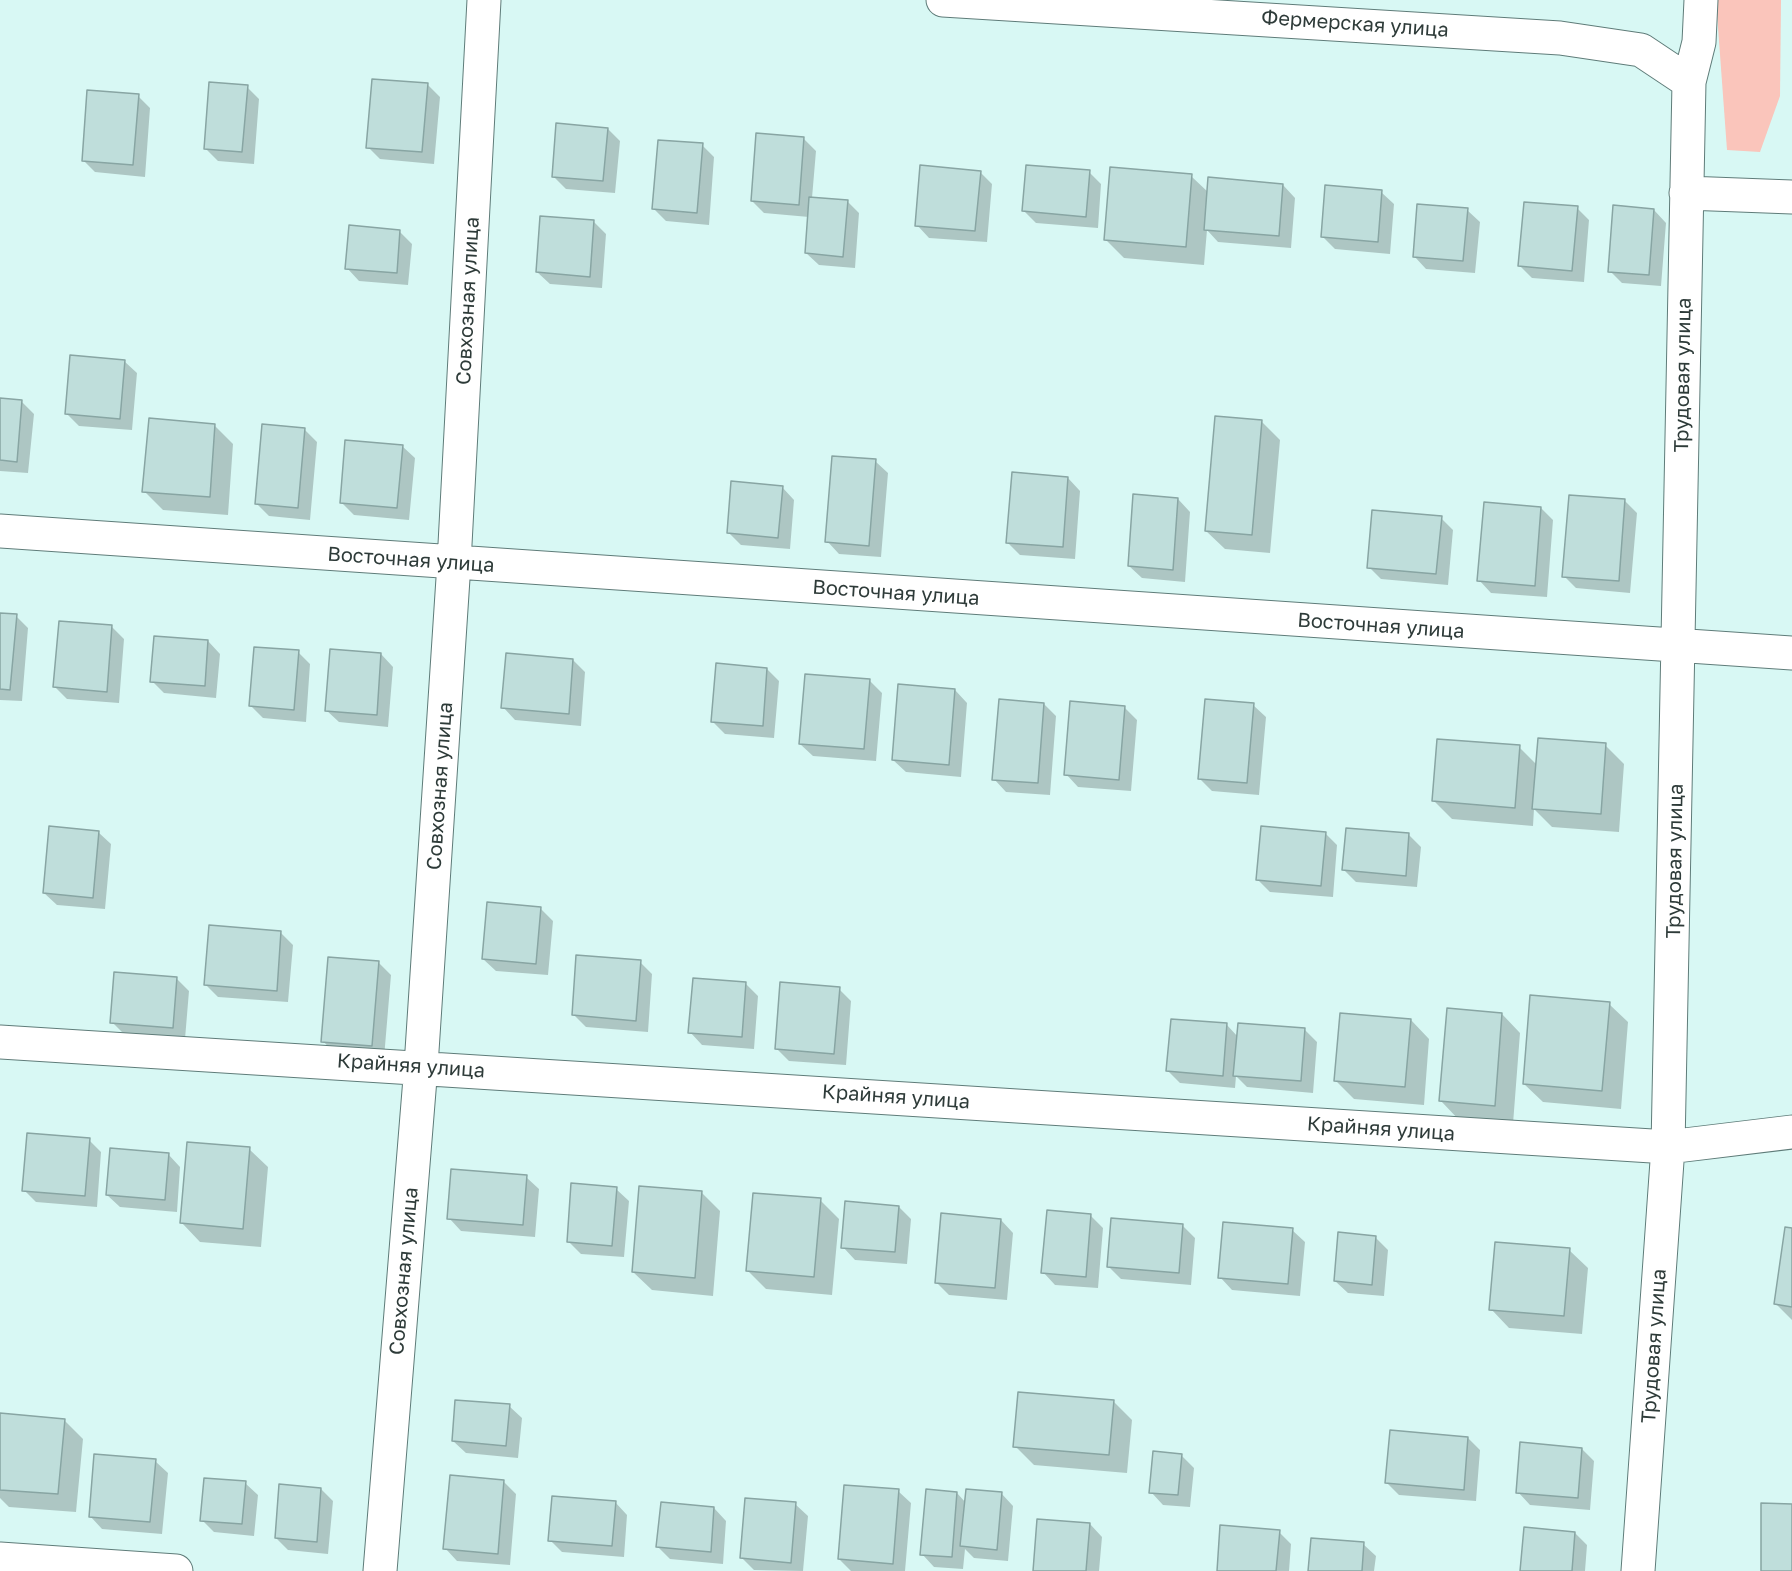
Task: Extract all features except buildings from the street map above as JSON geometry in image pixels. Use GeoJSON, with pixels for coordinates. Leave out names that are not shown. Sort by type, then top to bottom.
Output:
{"type":"FeatureCollection","features":[{"type":"Feature","properties":{"kind":"street","name":"Совхозная улица"},"geometry":{"type":"LineString","coordinates":[[380,1571],[421,1066],[454,563],[484,0]]}},
{"type":"Feature","properties":{"kind":"street","name":"Фермерская улица"},"geometry":{"type":"LineString","coordinates":[[943,0],[1329,11],[1560,38],[1641,50],[1689,82]]}},
{"type":"Feature","properties":{"kind":"street"},"geometry":{"type":"LineString","coordinates":[[1689,82],[1699,42],[1701,0]]}},
{"type":"Feature","properties":{"kind":"street","name":"Трудовая улица"},"geometry":{"type":"LineString","coordinates":[[1638,1571],[1668,1147],[1680,646],[1689,82]]}},
{"type":"Feature","properties":{"kind":"street"},"geometry":{"type":"LineString","coordinates":[[1686,194],[1792,197]]}},
{"type":"Feature","properties":{"kind":"street","name":"Восточная улица"},"geometry":{"type":"LineString","coordinates":[[0,531],[1792,653]]}},
{"type":"Feature","properties":{"kind":"street","name":"Крайняя улица"},"geometry":{"type":"LineString","coordinates":[[0,1042],[421,1066],[1668,1147],[1792,1132]]}},
{"type":"Feature","properties":{"kind":"street"},"geometry":{"type":"LineString","coordinates":[[0,1559],[176,1571]]}},
{"type":"Feature","properties":{"kind":"shaded area"},"geometry":{"type":"Polygon","coordinates":[[[1716,0],[1781,0],[1780,96],[1760,152],[1727,150],[1716,0]]]}}]}
